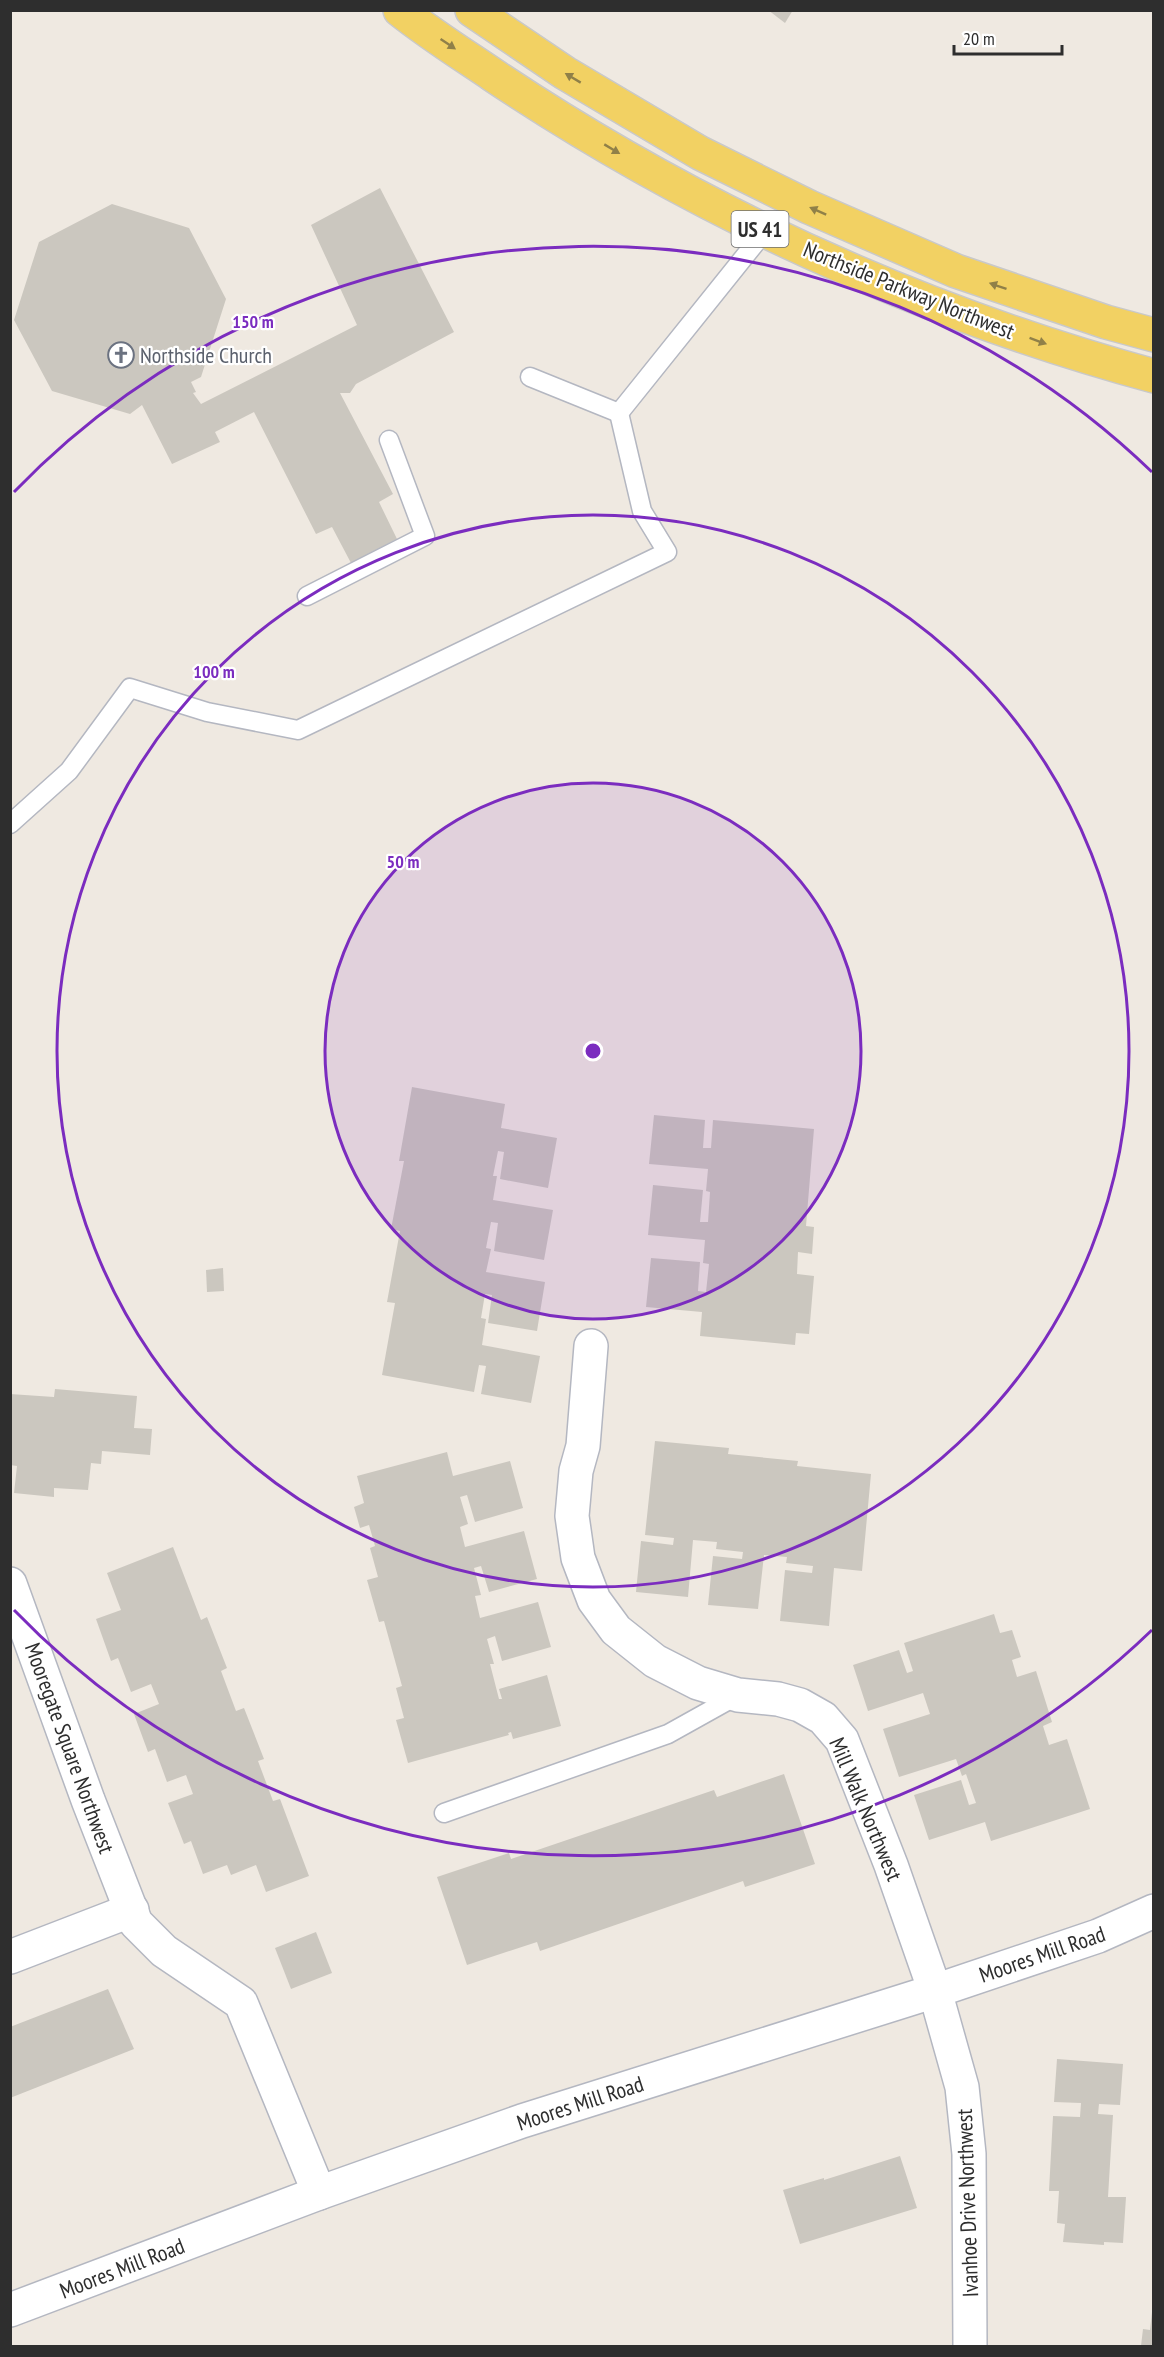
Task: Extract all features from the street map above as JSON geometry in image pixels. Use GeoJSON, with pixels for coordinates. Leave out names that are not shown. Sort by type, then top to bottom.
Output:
{"type":"FeatureCollection","features":[{"type":"Feature","properties":{"kind":"main road","name":"Northside Parkway Northwest"},"geometry":{"type":"LineString","coordinates":[[400,10],[542,108],[678,188],[765,231],[934,304],[1083,357],[1154,376]]}},
{"type":"Feature","properties":{"kind":"main road","name":"Northside Parkway Northwest"},"geometry":{"type":"LineString","coordinates":[[472,10],[565,73],[700,153],[810,207],[957,272],[1106,322],[1154,335]]}},
{"type":"Feature","properties":{"kind":"street","name":"Mill Walk Northwest"},"geometry":{"type":"LineString","coordinates":[[591,1346],[584,1446],[576,1471],[572,1516],[578,1558],[594,1600],[616,1630],[655,1661],[698,1683],[738,1695],[778,1699],[800,1705],[823,1718],[842,1740],[891,1864],[935,1991]]}},
{"type":"Feature","properties":{"kind":"street","name":"Mooregate Square Northwest"},"geometry":{"type":"LineString","coordinates":[[10,1584],[88,1800],[136,1923],[164,1951],[241,2003],[319,2193]]}},
{"type":"Feature","properties":{"kind":"street"},"geometry":{"type":"LineString","coordinates":[[10,1957],[132,1910]]}},
{"type":"Feature","properties":{"kind":"street","name":"Moores Mill Road"},"geometry":{"type":"LineString","coordinates":[[10,2310],[319,2193],[522,2121],[935,1991],[1098,1936],[1154,1911]]}},
{"type":"Feature","properties":{"kind":"street","name":"Ivanhoe Drive Northwest"},"geometry":{"type":"LineString","coordinates":[[935,1991],[962,2087],[969,2154],[970,2346]]}},
{"type":"Feature","properties":{"kind":"lane"},"geometry":{"type":"LineString","coordinates":[[619,413],[765,231]]}},
{"type":"Feature","properties":{"kind":"lane"},"geometry":{"type":"LineString","coordinates":[[530,377],[619,413]]}},
{"type":"Feature","properties":{"kind":"lane"},"geometry":{"type":"LineString","coordinates":[[10,824],[69,771],[130,688],[207,712],[298,730],[667,552],[642,511],[619,413]]}},
{"type":"Feature","properties":{"kind":"lane"},"geometry":{"type":"LineString","coordinates":[[307,596],[425,536],[389,440]]}},
{"type":"Feature","properties":{"kind":"lane"},"geometry":{"type":"LineString","coordinates":[[444,1813],[668,1734],[738,1695]]}},
{"type":"Feature","properties":{"kind":"building"},"geometry":{"type":"Polygon","coordinates":[[[768,10],[793,10],[785,23],[768,10]]]}},
{"type":"Feature","properties":{"kind":"building","name":"Northside Church"},"geometry":{"type":"Polygon","coordinates":[[[380,188],[454,332],[356,384],[350,393],[340,393],[393,494],[379,502],[397,539],[351,563],[332,527],[316,534],[254,412],[215,432],[220,442],[172,464],[142,405],[130,414],[52,391],[14,320],[39,242],[112,204],[189,228],[226,299],[201,377],[191,382],[196,392],[193,393],[201,404],[357,325],[311,225],[380,188]]]}},
{"type":"Feature","properties":{"kind":"building"},"geometry":{"type":"Polygon","coordinates":[[[412,1087],[505,1104],[501,1128],[557,1138],[548,1188],[500,1179],[504,1152],[498,1151],[493,1176],[497,1176],[493,1200],[553,1210],[544,1260],[494,1251],[498,1223],[491,1222],[486,1248],[491,1249],[486,1272],[545,1282],[537,1331],[488,1323],[492,1295],[485,1294],[481,1318],[486,1319],[482,1345],[540,1356],[531,1403],[481,1394],[486,1366],[479,1365],[474,1392],[382,1375],[395,1303],[387,1302],[400,1231],[391,1229],[404,1161],[399,1161],[412,1087]]]}},
{"type":"Feature","properties":{"kind":"building"},"geometry":{"type":"Polygon","coordinates":[[[654,1115],[705,1120],[703,1148],[711,1148],[713,1120],[814,1129],[806,1226],[814,1227],[812,1254],[798,1252],[797,1274],[814,1276],[809,1334],[796,1333],[795,1345],[700,1336],[702,1312],[646,1307],[651,1258],[700,1262],[698,1291],[706,1292],[709,1264],[703,1263],[705,1240],[648,1235],[653,1185],[703,1190],[700,1222],[708,1222],[710,1192],[706,1191],[708,1169],[649,1164],[654,1115]]]}},
{"type":"Feature","properties":{"kind":"building"},"geometry":{"type":"Polygon","coordinates":[[[223,1268],[224,1291],[207,1292],[206,1270],[223,1268]]]}},
{"type":"Feature","properties":{"kind":"building"},"geometry":{"type":"Polygon","coordinates":[[[55,1389],[137,1396],[134,1428],[152,1429],[150,1455],[102,1451],[101,1464],[91,1463],[88,1490],[54,1488],[54,1497],[14,1493],[17,1466],[10,1465],[10,1394],[54,1397],[55,1389]]]}},
{"type":"Feature","properties":{"kind":"building"},"geometry":{"type":"Polygon","coordinates":[[[655,1441],[729,1448],[728,1454],[798,1461],[797,1466],[871,1474],[862,1571],[834,1568],[829,1626],[780,1621],[785,1570],[812,1573],[813,1566],[786,1563],[787,1557],[764,1555],[758,1609],[708,1605],[713,1556],[742,1559],[743,1552],[716,1549],[717,1542],[693,1540],[688,1597],[636,1592],[641,1541],[673,1545],[674,1538],[645,1535],[655,1441]]]}},
{"type":"Feature","properties":{"kind":"building"},"geometry":{"type":"Polygon","coordinates":[[[447,1452],[453,1476],[510,1461],[523,1508],[475,1522],[467,1495],[460,1497],[468,1524],[460,1527],[465,1547],[524,1531],[537,1579],[489,1592],[481,1566],[474,1568],[481,1595],[475,1596],[480,1618],[538,1602],[551,1647],[502,1661],[495,1636],[487,1639],[494,1664],[490,1664],[499,1699],[502,1699],[499,1689],[547,1675],[561,1726],[513,1739],[511,1732],[508,1733],[509,1735],[408,1763],[396,1720],[404,1718],[396,1688],[402,1686],[384,1621],[379,1622],[367,1580],[378,1577],[370,1548],[375,1546],[369,1525],[360,1528],[354,1507],[364,1503],[357,1476],[447,1452]]]}},
{"type":"Feature","properties":{"kind":"building"},"geometry":{"type":"Polygon","coordinates":[[[173,1547],[201,1620],[207,1617],[227,1668],[221,1671],[236,1711],[244,1708],[264,1759],[258,1761],[273,1801],[280,1799],[309,1876],[266,1892],[256,1865],[231,1875],[227,1865],[203,1874],[191,1841],[184,1844],[168,1803],[193,1794],[186,1775],[167,1782],[155,1749],[148,1752],[134,1714],[159,1704],[151,1684],[131,1692],[118,1658],[111,1661],[96,1619],[121,1610],[107,1573],[173,1547]]]}},
{"type":"Feature","properties":{"kind":"building"},"geometry":{"type":"Polygon","coordinates":[[[994,1614],[1000,1633],[1012,1630],[1021,1657],[1012,1660],[1017,1677],[1036,1671],[1052,1722],[1043,1726],[1049,1745],[1067,1739],[1090,1809],[991,1841],[985,1822],[929,1840],[914,1795],[961,1780],[969,1805],[976,1803],[966,1774],[962,1776],[956,1759],[899,1777],[883,1729],[930,1714],[923,1693],[868,1711],[853,1665],[899,1650],[907,1673],[913,1671],[904,1643],[994,1614]]]}},
{"type":"Feature","properties":{"kind":"building"},"geometry":{"type":"Polygon","coordinates":[[[784,1774],[815,1864],[745,1887],[743,1881],[540,1951],[537,1942],[467,1965],[437,1877],[509,1853],[511,1859],[714,1790],[717,1797],[784,1774]]]}},
{"type":"Feature","properties":{"kind":"building"},"geometry":{"type":"Polygon","coordinates":[[[316,1932],[332,1973],[291,1989],[275,1948],[316,1932]]]}},
{"type":"Feature","properties":{"kind":"building"},"geometry":{"type":"Polygon","coordinates":[[[108,1989],[134,2049],[10,2098],[10,2027],[108,1989]]]}},
{"type":"Feature","properties":{"kind":"building"},"geometry":{"type":"Polygon","coordinates":[[[1057,2059],[1123,2064],[1120,2105],[1099,2104],[1098,2114],[1113,2115],[1108,2197],[1126,2197],[1123,2243],[1104,2242],[1104,2245],[1063,2242],[1065,2224],[1057,2223],[1059,2191],[1049,2191],[1053,2116],[1080,2117],[1081,2103],[1054,2102],[1057,2059]]]}},
{"type":"Feature","properties":{"kind":"building"},"geometry":{"type":"Polygon","coordinates":[[[900,2156],[917,2208],[800,2244],[783,2190],[824,2178],[824,2180],[900,2156]]]}},
{"type":"Feature","properties":{"kind":"building"},"geometry":{"type":"Polygon","coordinates":[[[1152,2312],[1154,2346],[1141,2346],[1143,2329],[1150,2330],[1152,2312]]]}},
{"type":"Feature","properties":{"kind":"place","name":"Northside Church"},"geometry":{"type":"Point","coordinates":[121,355]}}]}
